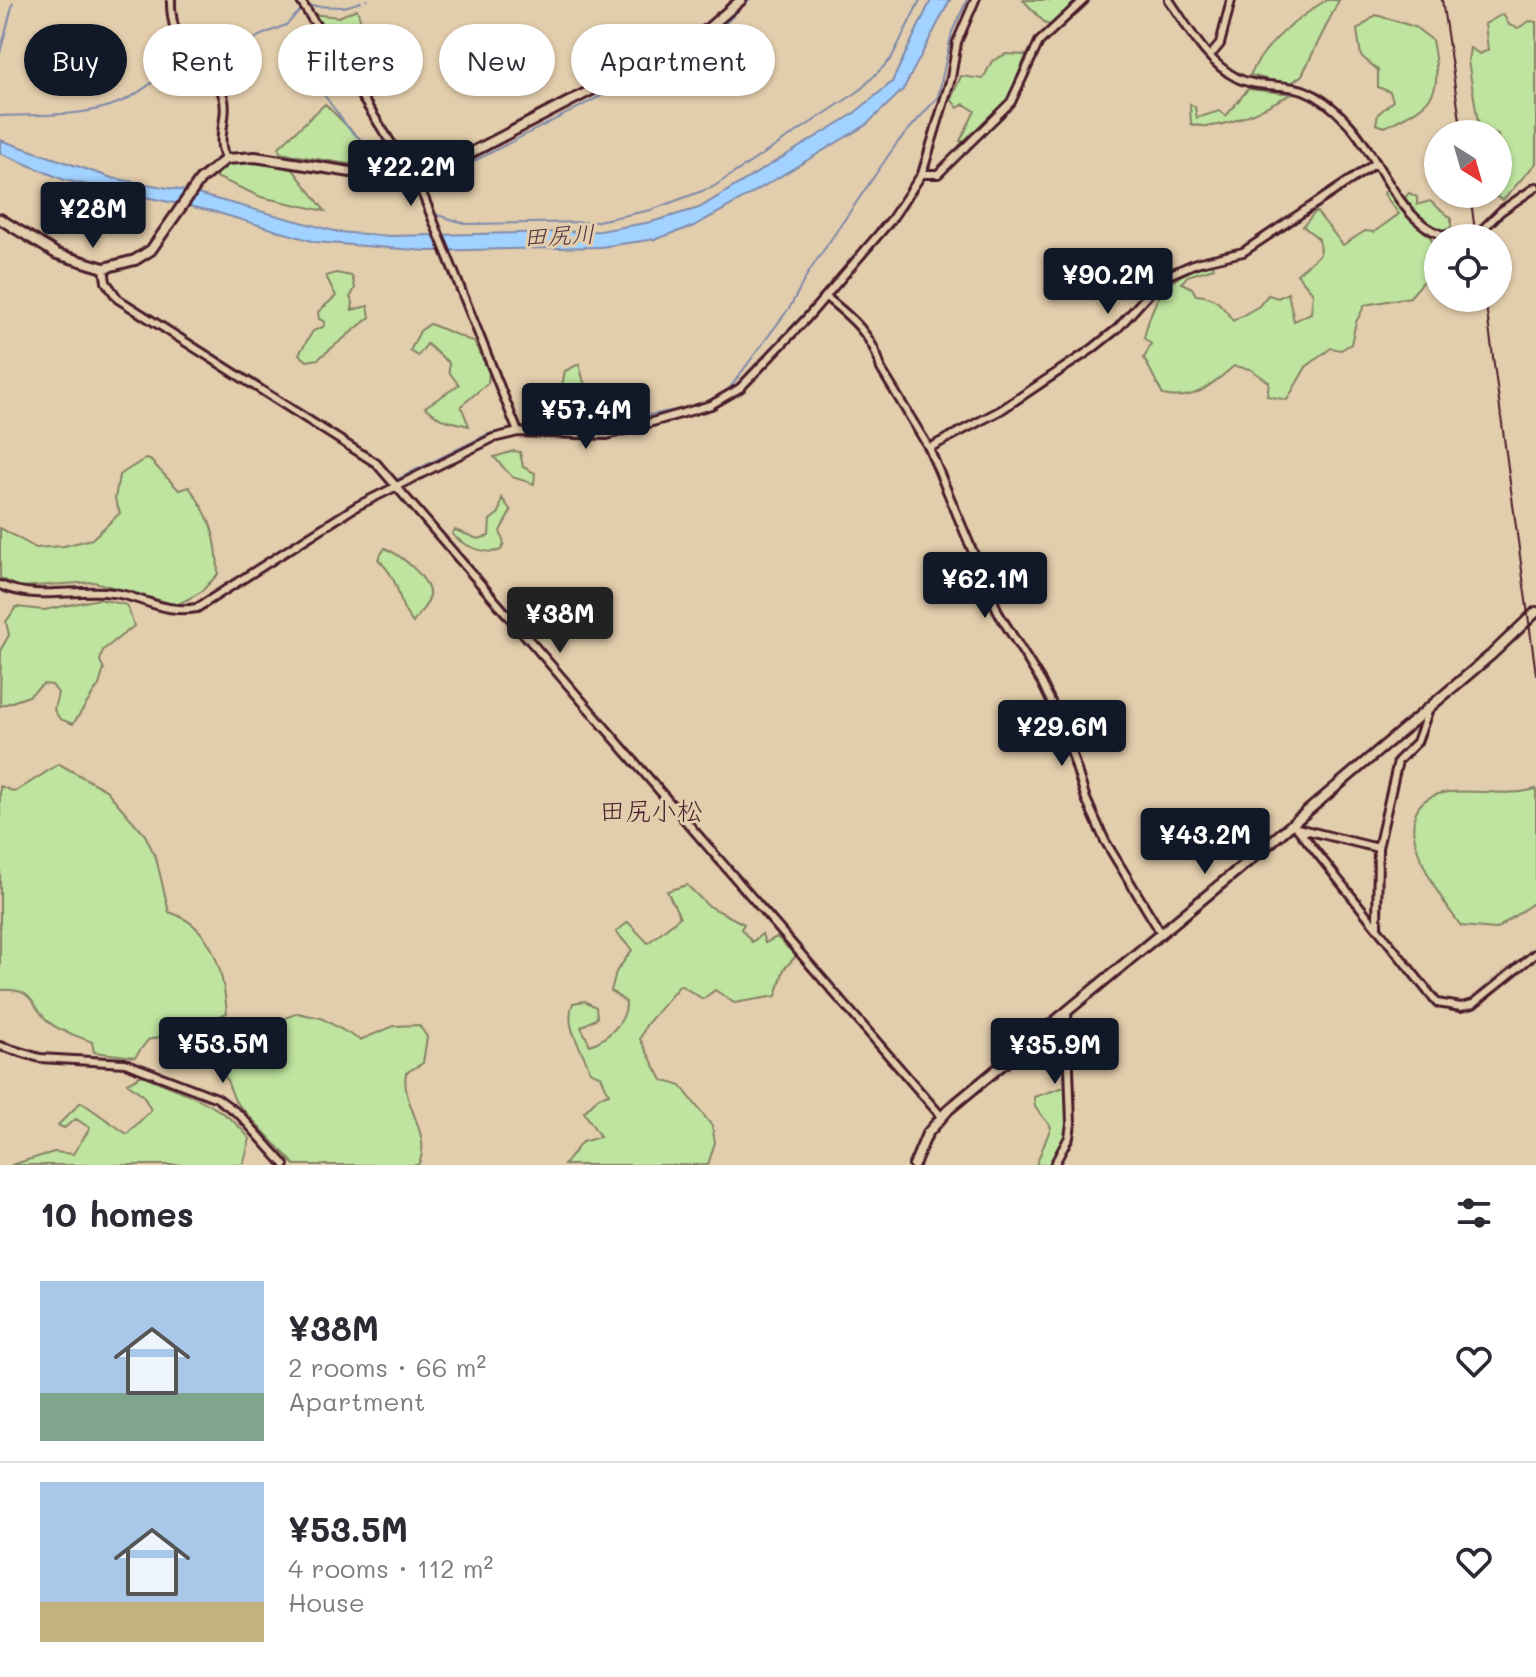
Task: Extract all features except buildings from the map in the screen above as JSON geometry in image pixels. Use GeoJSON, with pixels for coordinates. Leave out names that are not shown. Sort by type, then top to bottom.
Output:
{"type":"FeatureCollection","features":[{"type":"Feature","properties":{"kind":"street"},"geometry":{"type":"LineString","coordinates":[[171,0],[170,13],[187,63],[217,85],[223,96],[225,110],[220,148],[226,159]]}},
{"type":"Feature","properties":{"kind":"street"},"geometry":{"type":"LineString","coordinates":[[0,219],[57,254],[104,268],[135,260],[151,250],[200,180],[226,159],[255,157],[374,176],[412,178],[451,165],[705,31],[741,0]]}},
{"type":"Feature","properties":{"kind":"street"},"geometry":{"type":"LineString","coordinates":[[0,585],[19,593],[40,596],[86,591],[124,595],[171,611],[197,608],[357,506],[493,438],[517,429],[607,435],[725,399],[740,388],[826,297],[900,209],[922,174],[951,78],[957,42],[975,0]]}},
{"type":"Feature","properties":{"kind":"street"},"geometry":{"type":"LineString","coordinates":[[922,174],[938,174],[1011,102],[1039,42],[1084,0]]}},
{"type":"Feature","properties":{"kind":"street"},"geometry":{"type":"LineString","coordinates":[[1169,0],[1210,56],[1236,77],[1251,83],[1301,89],[1346,120],[1424,226]]}},
{"type":"Feature","properties":{"kind":"street"},"geometry":{"type":"LineString","coordinates":[[1210,56],[1220,44],[1231,0]]}},
{"type":"Feature","properties":{"kind":"street"},"geometry":{"type":"LineString","coordinates":[[300,1],[412,178],[434,224],[517,429]]}},
{"type":"Feature","properties":{"kind":"street"},"geometry":{"type":"LineString","coordinates":[[929,448],[1001,410],[1092,349],[1117,329],[1164,277],[1196,263],[1243,252],[1376,163]]}},
{"type":"Feature","properties":{"kind":"street"},"geometry":{"type":"LineString","coordinates":[[1488,224],[1536,187]]}},
{"type":"Feature","properties":{"kind":"street"},"geometry":{"type":"LineString","coordinates":[[104,268],[106,282],[118,299],[376,463],[941,1116]]}},
{"type":"Feature","properties":{"kind":"street"},"geometry":{"type":"LineString","coordinates":[[826,297],[860,326],[878,356],[881,369],[929,448],[999,614],[1032,666],[1064,729],[1086,799],[1105,841],[1161,933]]}},
{"type":"Feature","properties":{"kind":"street"},"geometry":{"type":"LineString","coordinates":[[914,1165],[922,1143],[941,1116],[1295,826],[1536,612]]}},
{"type":"Feature","properties":{"kind":"street"},"geometry":{"type":"LineString","coordinates":[[1377,928],[1378,848],[1398,761],[1417,742],[1431,706]]}},
{"type":"Feature","properties":{"kind":"street"},"geometry":{"type":"LineString","coordinates":[[1295,826],[1378,848]]}},
{"type":"Feature","properties":{"kind":"street"},"geometry":{"type":"LineString","coordinates":[[1295,826],[1437,1003],[1447,1006],[1473,1004],[1536,953]]}},
{"type":"Feature","properties":{"kind":"street"},"geometry":{"type":"LineString","coordinates":[[1054,1165],[1069,1137],[1071,1124],[1067,1011]]}},
{"type":"Feature","properties":{"kind":"street"},"geometry":{"type":"LineString","coordinates":[[0,1046],[40,1058],[125,1063],[217,1098],[240,1115],[285,1165]]}},
{"type":"Feature","properties":{"kind":"green space"},"geometry":{"type":"Polygon","coordinates":[[[1023,0],[1078,0],[1052,25],[1046,24],[1023,0]]]}},
{"type":"Feature","properties":{"kind":"green space"},"geometry":{"type":"Polygon","coordinates":[[[1326,0],[1339,0],[1302,75],[1289,85],[1250,75],[1273,42],[1326,0]]]}},
{"type":"Feature","properties":{"kind":"green space"},"geometry":{"type":"Polygon","coordinates":[[[357,9],[362,24],[318,24],[311,14],[339,17],[357,9]]]}},
{"type":"Feature","properties":{"kind":"green space"},"geometry":{"type":"Polygon","coordinates":[[[1503,14],[1509,25],[1518,28],[1530,21],[1536,22],[1536,163],[1512,190],[1512,120],[1478,120],[1468,61],[1470,48],[1480,54],[1488,50],[1485,24],[1503,14]]]}},
{"type":"Feature","properties":{"kind":"green space"},"geometry":{"type":"Polygon","coordinates":[[[1376,15],[1415,27],[1432,40],[1435,59],[1435,86],[1431,96],[1415,111],[1385,127],[1376,124],[1378,114],[1393,101],[1390,92],[1378,87],[1378,70],[1361,56],[1357,30],[1376,15]]]}},
{"type":"Feature","properties":{"kind":"green space"},"geometry":{"type":"Polygon","coordinates":[[[1006,54],[1026,55],[1007,102],[966,142],[960,141],[975,111],[964,104],[958,108],[951,99],[961,76],[983,79],[992,61],[1006,54]]]}},
{"type":"Feature","properties":{"kind":"green space"},"geometry":{"type":"Polygon","coordinates":[[[1248,89],[1292,94],[1229,122],[1203,126],[1191,124],[1190,104],[1195,107],[1197,118],[1219,111],[1226,116],[1248,89]]]}},
{"type":"Feature","properties":{"kind":"green space"},"geometry":{"type":"Polygon","coordinates":[[[325,104],[392,171],[280,153],[279,147],[325,104]]]}},
{"type":"Feature","properties":{"kind":"green space"},"geometry":{"type":"Polygon","coordinates":[[[249,160],[291,167],[325,211],[261,197],[214,176],[230,164],[249,160]]]}},
{"type":"Feature","properties":{"kind":"green space"},"geometry":{"type":"Polygon","coordinates":[[[1388,186],[1424,232],[1424,281],[1410,297],[1365,305],[1356,322],[1351,344],[1341,350],[1331,348],[1306,367],[1287,400],[1267,396],[1269,382],[1250,369],[1234,366],[1193,394],[1163,395],[1144,358],[1151,344],[1144,338],[1153,309],[1165,288],[1185,274],[1213,264],[1214,268],[1187,276],[1182,283],[1192,288],[1196,295],[1218,302],[1233,321],[1259,306],[1268,295],[1278,298],[1288,293],[1294,321],[1311,313],[1313,293],[1297,274],[1320,254],[1319,239],[1303,226],[1316,211],[1343,245],[1365,231],[1374,232],[1399,214],[1384,194],[1388,186]]]}},
{"type":"Feature","properties":{"kind":"green space"},"geometry":{"type":"Polygon","coordinates":[[[1409,193],[1417,197],[1417,205],[1424,203],[1424,208],[1439,208],[1451,218],[1451,224],[1429,224],[1405,198],[1409,193]]]}},
{"type":"Feature","properties":{"kind":"green space"},"geometry":{"type":"Polygon","coordinates":[[[336,273],[352,276],[355,288],[350,298],[352,310],[368,306],[370,317],[318,359],[307,361],[299,354],[313,331],[323,327],[325,322],[319,319],[318,312],[336,296],[326,276],[336,273]]]}},
{"type":"Feature","properties":{"kind":"green space"},"geometry":{"type":"Polygon","coordinates":[[[430,324],[474,342],[489,372],[488,383],[461,406],[469,426],[441,419],[425,407],[459,385],[449,372],[449,363],[427,344],[418,356],[410,351],[420,331],[430,324]]]}},
{"type":"Feature","properties":{"kind":"green space"},"geometry":{"type":"Polygon","coordinates":[[[579,364],[597,430],[575,430],[586,424],[584,408],[576,403],[562,408],[555,394],[561,391],[565,371],[579,364]]]}},
{"type":"Feature","properties":{"kind":"green space"},"geometry":{"type":"Polygon","coordinates":[[[520,452],[523,467],[535,473],[534,484],[512,477],[494,457],[520,452]]]}},
{"type":"Feature","properties":{"kind":"green space"},"geometry":{"type":"Polygon","coordinates":[[[145,459],[150,460],[179,490],[189,487],[207,518],[214,538],[218,574],[201,592],[177,605],[94,582],[19,587],[0,578],[0,528],[36,548],[64,546],[92,539],[120,513],[115,499],[119,475],[145,459]]]}},
{"type":"Feature","properties":{"kind":"green space"},"geometry":{"type":"Polygon","coordinates":[[[502,498],[511,511],[500,531],[504,544],[501,550],[488,552],[475,548],[452,534],[455,530],[478,539],[489,536],[490,520],[499,513],[502,498]]]}},
{"type":"Feature","properties":{"kind":"green space"},"geometry":{"type":"Polygon","coordinates":[[[385,548],[407,563],[427,585],[428,601],[413,623],[403,608],[392,577],[378,559],[385,548]]]}},
{"type":"Feature","properties":{"kind":"green space"},"geometry":{"type":"Polygon","coordinates":[[[99,599],[127,605],[134,626],[103,650],[100,661],[104,669],[99,685],[73,724],[60,719],[54,710],[58,693],[52,685],[43,684],[29,696],[0,706],[1,649],[9,635],[6,622],[16,607],[44,610],[99,599]]]}},
{"type":"Feature","properties":{"kind":"green space"},"geometry":{"type":"Polygon","coordinates":[[[59,764],[106,790],[145,835],[156,858],[169,912],[184,919],[206,939],[222,981],[227,1013],[194,1028],[148,1040],[135,1057],[94,1052],[92,1042],[54,1026],[26,995],[0,990],[0,786],[15,792],[59,764]]]}},
{"type":"Feature","properties":{"kind":"green space"},"geometry":{"type":"Polygon","coordinates":[[[1536,789],[1536,901],[1496,929],[1461,926],[1438,893],[1418,850],[1414,830],[1416,812],[1427,799],[1449,792],[1536,789]]]}},
{"type":"Feature","properties":{"kind":"green space"},"geometry":{"type":"Polygon","coordinates":[[[687,885],[707,905],[744,924],[741,929],[752,942],[762,934],[765,943],[777,937],[796,956],[784,969],[776,996],[734,1003],[715,990],[703,999],[680,985],[646,1025],[640,1039],[662,1080],[681,1086],[712,1126],[715,1142],[708,1165],[564,1165],[582,1142],[600,1137],[584,1112],[599,1097],[609,1094],[601,1076],[590,1071],[575,1038],[570,1021],[573,1003],[585,1001],[596,1007],[597,1018],[581,1027],[590,1045],[615,1029],[623,1016],[626,1002],[611,991],[616,972],[632,950],[616,932],[628,922],[648,943],[680,917],[667,891],[687,885]]]}},
{"type":"Feature","properties":{"kind":"green space"},"geometry":{"type":"Polygon","coordinates":[[[297,1013],[321,1018],[360,1040],[394,1026],[419,1025],[427,1037],[423,1063],[406,1073],[405,1085],[422,1142],[418,1165],[295,1165],[235,1101],[219,1060],[262,1046],[260,1030],[297,1013]]]}},
{"type":"Feature","properties":{"kind":"green space"},"geometry":{"type":"Polygon","coordinates":[[[142,1075],[201,1100],[227,1116],[250,1139],[243,1165],[11,1165],[54,1152],[73,1154],[90,1128],[76,1119],[64,1128],[58,1125],[81,1102],[127,1134],[151,1110],[143,1095],[127,1083],[142,1075]]]}},
{"type":"Feature","properties":{"kind":"green space"},"geometry":{"type":"Polygon","coordinates":[[[1067,1086],[1068,1137],[1052,1165],[1036,1165],[1051,1127],[1035,1107],[1034,1097],[1067,1086]]]}},
{"type":"Feature","properties":{"kind":"water","name":"田尻川"},"geometry":{"type":"Polygon","coordinates":[[[931,0],[950,0],[903,90],[866,125],[694,226],[656,239],[600,247],[427,251],[315,242],[212,211],[64,180],[0,153],[0,140],[112,178],[186,191],[338,232],[391,236],[600,231],[651,222],[699,208],[852,115],[892,82],[931,0]]]}},
{"type":"Feature","properties":{"kind":"waterway"},"geometry":{"type":"LineString","coordinates":[[725,24],[749,0]]}},
{"type":"Feature","properties":{"kind":"waterway","name":"田尻川"},"geometry":{"type":"LineString","coordinates":[[434,214],[467,224],[593,222],[651,210],[713,187],[859,91],[891,59],[920,0]]}},
{"type":"Feature","properties":{"kind":"waterway"},"geometry":{"type":"LineString","coordinates":[[597,432],[645,416],[711,401],[729,389],[790,307],[808,273],[897,143],[938,97],[952,32],[967,0]]}},
{"type":"Feature","properties":{"kind":"waterway"},"geometry":{"type":"LineString","coordinates":[[307,6],[344,7],[361,2]]}},
{"type":"Feature","properties":{"kind":"waterway"},"geometry":{"type":"LineString","coordinates":[[0,53],[13,3]]}},
{"type":"Feature","properties":{"kind":"waterway"},"geometry":{"type":"LineString","coordinates":[[262,35],[286,25],[302,9]]}},
{"type":"Feature","properties":{"kind":"waterway"},"geometry":{"type":"LineString","coordinates":[[0,116],[95,110],[125,100],[143,89]]}},
{"type":"Feature","properties":{"kind":"waterway"},"geometry":{"type":"LineString","coordinates":[[325,96],[349,129],[398,173]]}},
{"type":"Feature","properties":{"kind":"waterway"},"geometry":{"type":"LineString","coordinates":[[437,180],[601,96]]}},
{"type":"Feature","properties":{"kind":"waterway"},"geometry":{"type":"LineString","coordinates":[[398,479],[488,434],[515,428]]}},
{"type":"Feature","properties":{"kind":"waterway"},"geometry":{"type":"LineString","coordinates":[[521,429],[539,430]]}},
{"type":"Feature","properties":{"kind":"railway"},"geometry":{"type":"LineString","coordinates":[[1442,0],[1460,120]]}},
{"type":"Feature","properties":{"kind":"railway"},"geometry":{"type":"LineString","coordinates":[[1472,208],[1474,224]]}},
{"type":"Feature","properties":{"kind":"railway"},"geometry":{"type":"LineString","coordinates":[[1487,312],[1536,674]]}},
{"type":"Feature","properties":{"kind":"district","name":"田尻小松"},"geometry":{"type":"Point","coordinates":[651,811]}}]}
